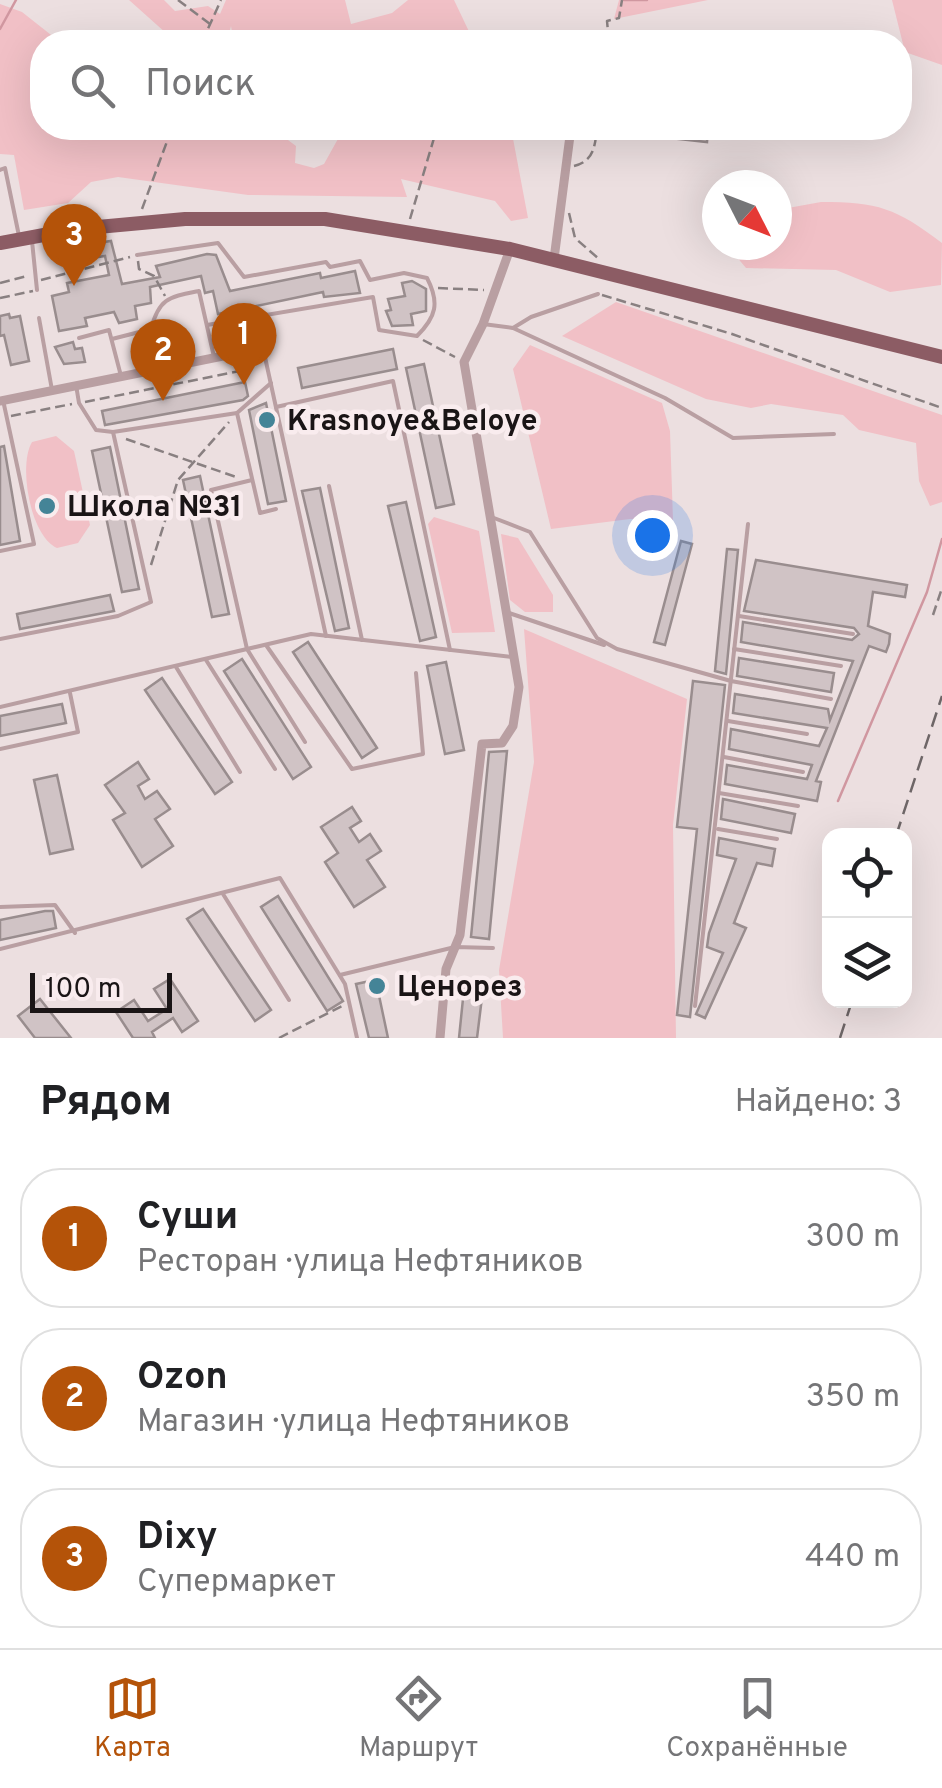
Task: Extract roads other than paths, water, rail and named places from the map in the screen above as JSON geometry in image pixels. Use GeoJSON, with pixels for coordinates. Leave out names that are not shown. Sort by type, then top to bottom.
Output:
{"type":"FeatureCollection","features":[{"type":"Feature","properties":{"kind":"highway"},"geometry":{"type":"LineString","coordinates":[[0,242],[137,223],[294,216],[408,230],[510,249],[942,357]]}},
{"type":"Feature","properties":{"kind":"street"},"geometry":{"type":"LineString","coordinates":[[554,259],[564,209],[570,140]]}},
{"type":"Feature","properties":{"kind":"street"},"geometry":{"type":"LineString","coordinates":[[440,1038],[446,969],[455,947],[469,875],[482,744],[502,743],[513,726],[518,706],[464,362],[484,324],[510,249]]}},
{"type":"Feature","properties":{"kind":"street"},"geometry":{"type":"LineString","coordinates":[[2,400],[263,348]]}},
{"type":"Feature","properties":{"kind":"lane"},"geometry":{"type":"LineString","coordinates":[[0,170],[5,168],[38,277],[37,290]]}},
{"type":"Feature","properties":{"kind":"lane"},"geometry":{"type":"LineString","coordinates":[[137,255],[218,244],[244,277],[326,262],[330,267],[360,261],[370,280],[379,282],[404,273],[427,278],[436,296],[433,320],[417,336],[380,330],[373,297],[379,282]]}},
{"type":"Feature","properties":{"kind":"lane"},"geometry":{"type":"LineString","coordinates":[[112,339],[151,329],[157,307],[166,297],[200,292],[214,357]]}},
{"type":"Feature","properties":{"kind":"lane"},"geometry":{"type":"LineString","coordinates":[[513,328],[531,316],[598,294]]}},
{"type":"Feature","properties":{"kind":"lane"},"geometry":{"type":"LineString","coordinates":[[207,326],[373,297]]}},
{"type":"Feature","properties":{"kind":"lane"},"geometry":{"type":"LineString","coordinates":[[38,318],[52,390]]}},
{"type":"Feature","properties":{"kind":"lane"},"geometry":{"type":"LineString","coordinates":[[484,324],[513,328],[665,398],[733,438],[834,434]]}},
{"type":"Feature","properties":{"kind":"lane"},"geometry":{"type":"LineString","coordinates":[[78,338],[109,330],[120,376]]}},
{"type":"Feature","properties":{"kind":"lane"},"geometry":{"type":"LineString","coordinates":[[263,348],[326,636]]}},
{"type":"Feature","properties":{"kind":"lane"},"geometry":{"type":"LineString","coordinates":[[76,385],[77,404],[96,430],[114,432],[237,413],[271,382]]}},
{"type":"Feature","properties":{"kind":"lane"},"geometry":{"type":"LineString","coordinates":[[276,407],[393,382],[450,650]]}},
{"type":"Feature","properties":{"kind":"lane"},"geometry":{"type":"LineString","coordinates":[[0,550],[34,544],[2,400]]}},
{"type":"Feature","properties":{"kind":"lane"},"geometry":{"type":"LineString","coordinates":[[237,413],[249,481],[260,513],[276,509]]}},
{"type":"Feature","properties":{"kind":"lane"},"geometry":{"type":"LineString","coordinates":[[0,640],[118,616],[151,602],[114,432]]}},
{"type":"Feature","properties":{"kind":"lane"},"geometry":{"type":"LineString","coordinates":[[249,481],[211,490],[247,650],[306,742]]}},
{"type":"Feature","properties":{"kind":"lane"},"geometry":{"type":"LineString","coordinates":[[329,486],[362,640]]}},
{"type":"Feature","properties":{"kind":"lane"},"geometry":{"type":"LineString","coordinates":[[487,512],[502,524],[530,532],[597,638],[617,649]]}},
{"type":"Feature","properties":{"kind":"lane"},"geometry":{"type":"LineString","coordinates":[[695,1006],[748,524]]}},
{"type":"Feature","properties":{"kind":"lane"},"geometry":{"type":"LineString","coordinates":[[505,612],[731,682],[831,699]]}},
{"type":"Feature","properties":{"kind":"lane"},"geometry":{"type":"LineString","coordinates":[[737,616],[853,634]]}},
{"type":"Feature","properties":{"kind":"lane"},"geometry":{"type":"LineString","coordinates":[[0,706],[310,634],[513,657]]}},
{"type":"Feature","properties":{"kind":"lane"},"geometry":{"type":"LineString","coordinates":[[266,645],[352,769],[423,754],[416,673]]}},
{"type":"Feature","properties":{"kind":"lane"},"geometry":{"type":"LineString","coordinates":[[734,649],[841,666]]}},
{"type":"Feature","properties":{"kind":"lane"},"geometry":{"type":"LineString","coordinates":[[206,660],[275,770]]}},
{"type":"Feature","properties":{"kind":"lane"},"geometry":{"type":"LineString","coordinates":[[176,667],[240,772]]}},
{"type":"Feature","properties":{"kind":"lane"},"geometry":{"type":"LineString","coordinates":[[0,749],[78,732],[70,691]]}},
{"type":"Feature","properties":{"kind":"lane"},"geometry":{"type":"LineString","coordinates":[[727,721],[807,734]]}},
{"type":"Feature","properties":{"kind":"lane"},"geometry":{"type":"LineString","coordinates":[[723,757],[803,772]]}},
{"type":"Feature","properties":{"kind":"lane"},"geometry":{"type":"LineString","coordinates":[[719,792],[798,806]]}},
{"type":"Feature","properties":{"kind":"lane"},"geometry":{"type":"LineString","coordinates":[[716,828],[777,839]]}},
{"type":"Feature","properties":{"kind":"lane"},"geometry":{"type":"LineString","coordinates":[[0,950],[280,878],[340,976],[357,1038]]}},
{"type":"Feature","properties":{"kind":"lane"},"geometry":{"type":"LineString","coordinates":[[223,894],[288,1000]]}},
{"type":"Feature","properties":{"kind":"lane"},"geometry":{"type":"LineString","coordinates":[[0,907],[55,905],[74,933]]}},
{"type":"Feature","properties":{"kind":"lane"},"geometry":{"type":"LineString","coordinates":[[340,976],[455,947],[494,948]]}},
{"type":"Feature","properties":{"kind":"waterway"},"geometry":{"type":"LineString","coordinates":[[0,29],[16,0]]}},
{"type":"Feature","properties":{"kind":"waterway"},"geometry":{"type":"LineString","coordinates":[[624,0],[647,0]]}},
{"type":"Feature","properties":{"kind":"waterway"},"geometry":{"type":"LineString","coordinates":[[838,801],[927,592],[942,539]]}},
{"type":"Feature","properties":{"kind":"railway"},"geometry":{"type":"LineString","coordinates":[[899,828],[942,696]]}},
{"type":"Feature","properties":{"kind":"railway"},"geometry":{"type":"LineString","coordinates":[[840,1038],[850,1008]]}},
{"type":"Feature","properties":{"kind":"place","name":"Dixy"},"geometry":{"type":"Point","coordinates":[74,286]}},
{"type":"Feature","properties":{"kind":"place","name":"Суши"},"geometry":{"type":"Point","coordinates":[244,385]}},
{"type":"Feature","properties":{"kind":"place","name":"Ozon"},"geometry":{"type":"Point","coordinates":[163,401]}},
{"type":"Feature","properties":{"kind":"place","name":"Krasnoye&Beloye"},"geometry":{"type":"Point","coordinates":[267,420]}},
{"type":"Feature","properties":{"kind":"place","name":"Школа №31"},"geometry":{"type":"Point","coordinates":[47,506]}},
{"type":"Feature","properties":{"kind":"place","name":"Ценорез"},"geometry":{"type":"Point","coordinates":[377,986]}}]}
